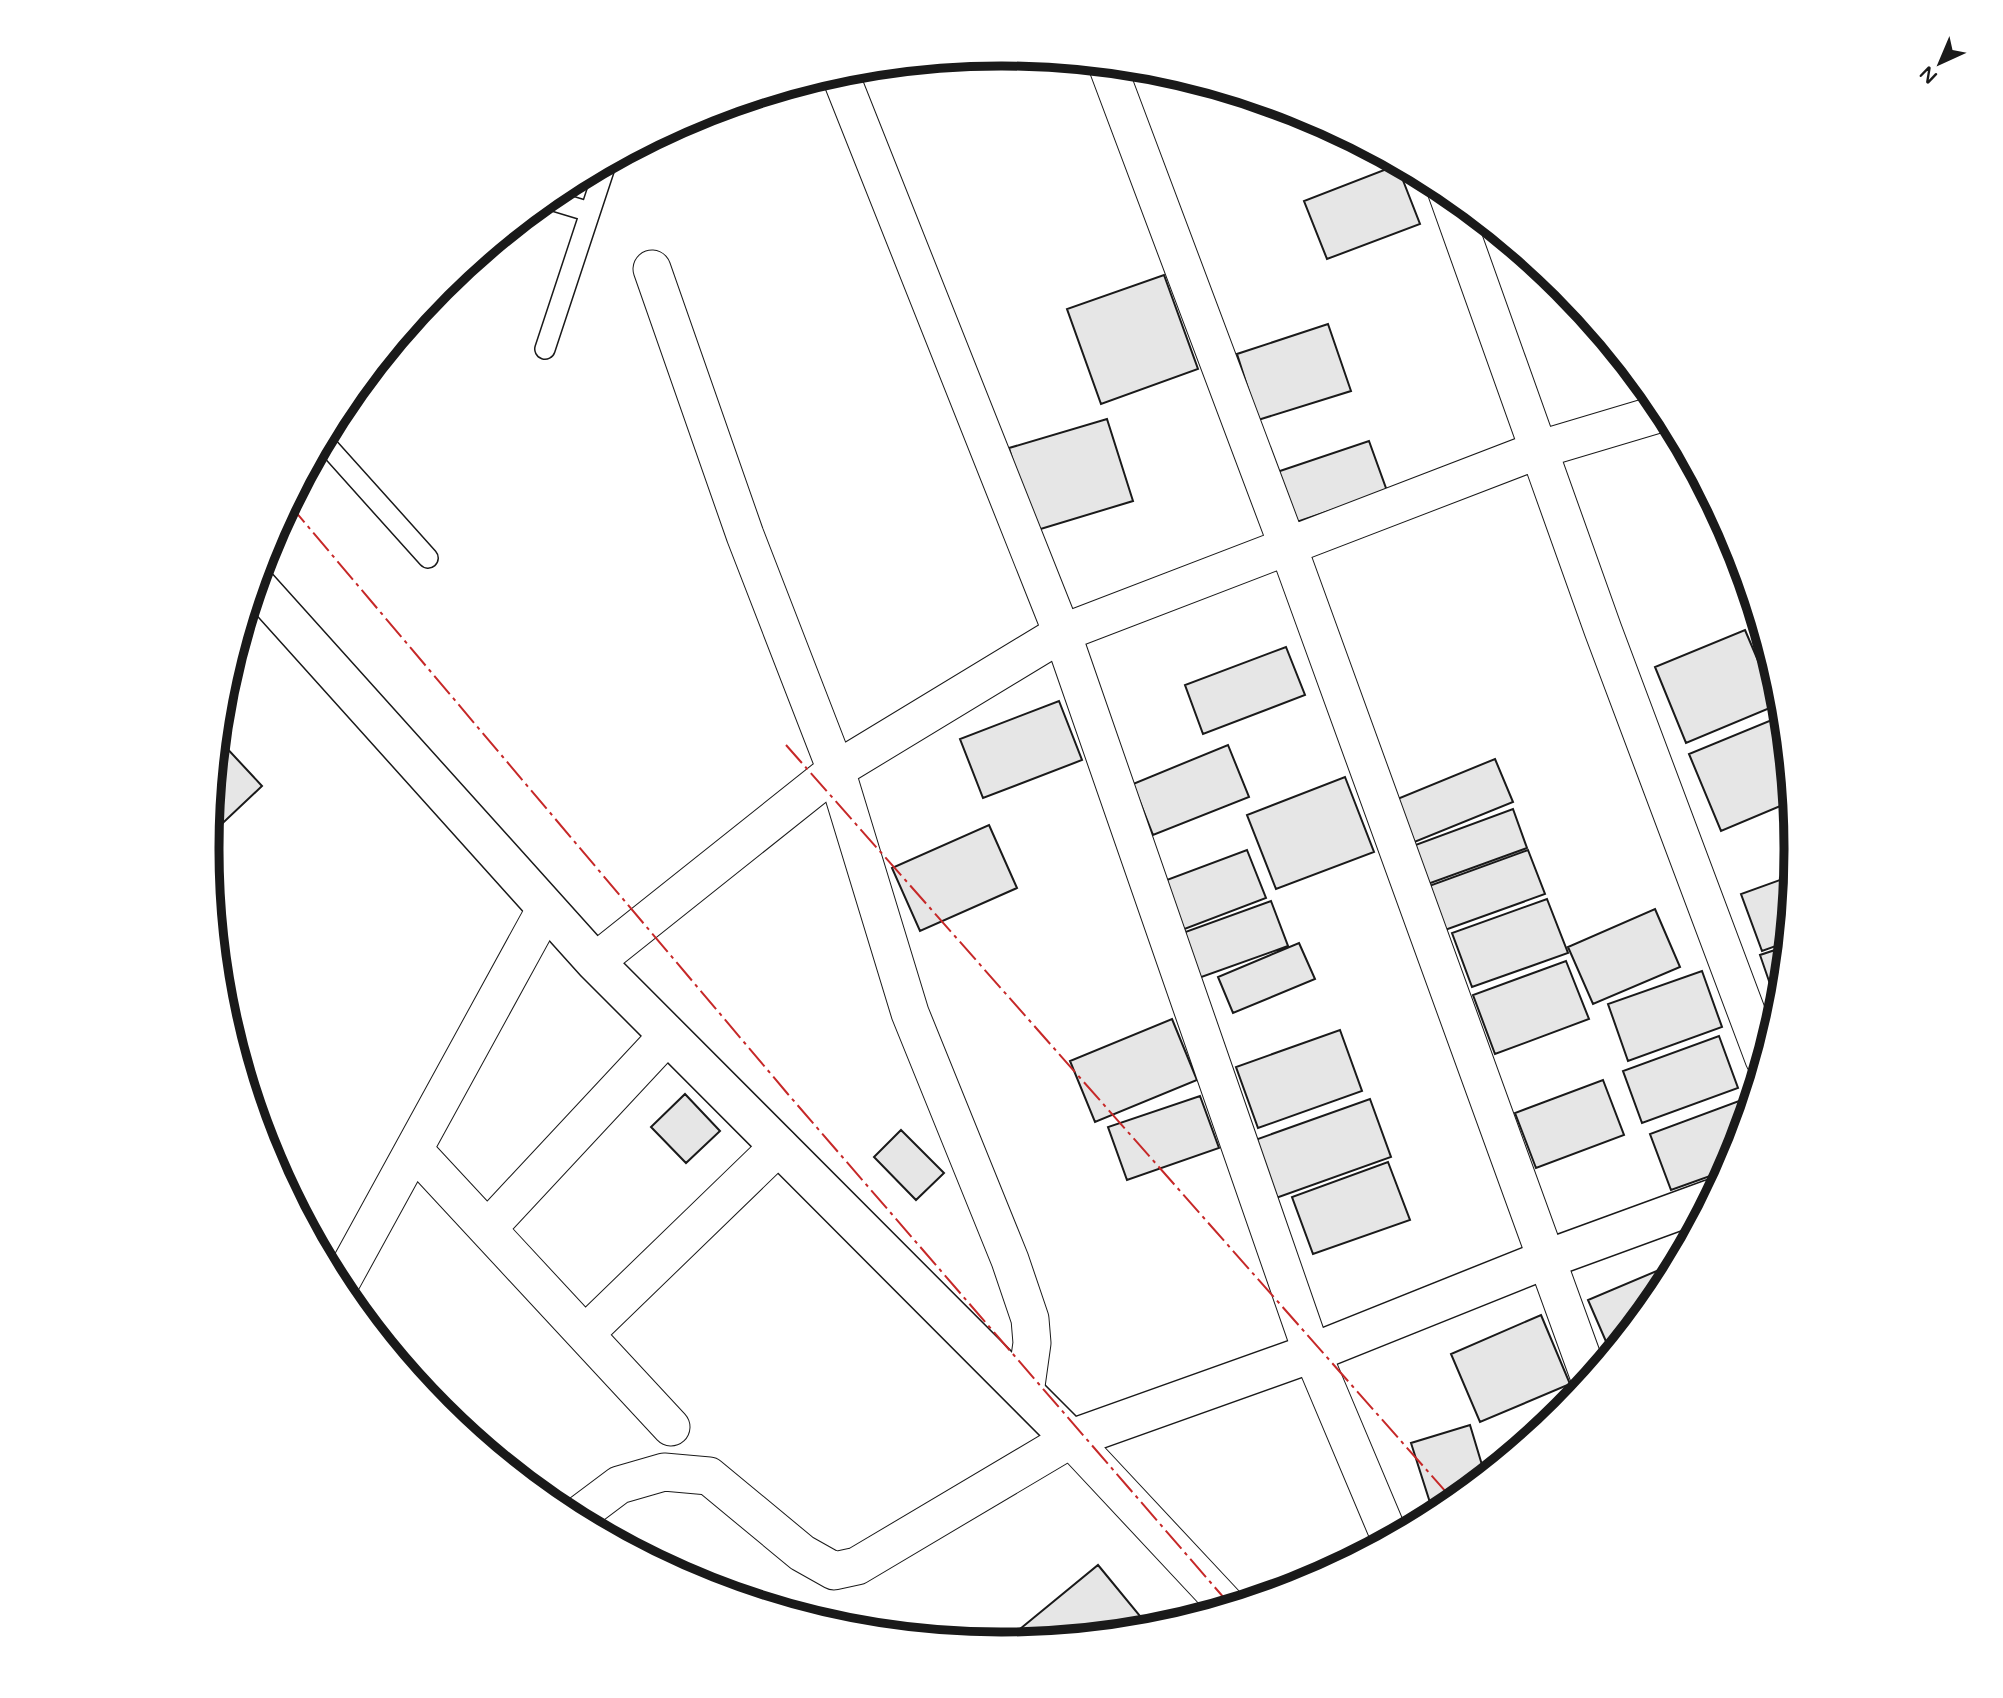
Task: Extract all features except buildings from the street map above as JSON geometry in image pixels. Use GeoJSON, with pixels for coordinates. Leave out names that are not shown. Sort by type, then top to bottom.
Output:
{"type":"FeatureCollection","features":[{"type":"Feature","properties":{"kind":"street"},"geometry":{"type":"LineString","coordinates":[[1110,74],[1287,544],[1544,1259],[1586,1369]]}},
{"type":"Feature","properties":{"kind":"street"},"geometry":{"type":"LineString","coordinates":[[843,83],[1062,633],[1312,1353],[1387,1530]]}},
{"type":"Feature","properties":{"kind":"street"},"geometry":{"type":"LineString","coordinates":[[1454,211],[1541,449],[1603,630],[1759,1045]]}},
{"type":"Feature","properties":{"kind":"street"},"geometry":{"type":"LineString","coordinates":[[652,269],[745,535],[836,770],[910,1013],[1010,1260],[1030,1320],[1032,1343],[1025,1393]]}},
{"type":"Feature","properties":{"kind":"street"},"geometry":{"type":"LineString","coordinates":[[595,962],[836,770],[1062,633],[1287,544],[1541,449],[1653,416]]}},
{"type":"Feature","properties":{"kind":"street"},"geometry":{"type":"LineString","coordinates":[[263,593],[595,962],[1025,1393],[1221,1600]]}},
{"type":"Feature","properties":{"kind":"street"},"geometry":{"type":"LineString","coordinates":[[345,1275],[546,908]]}},
{"type":"Feature","properties":{"kind":"street"},"geometry":{"type":"LineString","coordinates":[[488,1228],[668,1035]]}},
{"type":"Feature","properties":{"kind":"street"},"geometry":{"type":"LineString","coordinates":[[586,1333],[779,1146]]}},
{"type":"Feature","properties":{"kind":"street"},"geometry":{"type":"LineString","coordinates":[[414,1150],[671,1427]]}},
{"type":"Feature","properties":{"kind":"street"},"geometry":{"type":"LineString","coordinates":[[584,1511],[619,1485],[664,1472],[709,1476],[802,1553],[834,1571],[857,1566],[1070,1439],[1312,1353],[1544,1259],[1698,1204]]}},
{"type":"Feature","properties":{"kind":"lane"},"geometry":{"type":"LineString","coordinates":[[545,349],[602,176]]}},
{"type":"Feature","properties":{"kind":"lane"},"geometry":{"type":"LineString","coordinates":[[560,203],[590,212]]}},
{"type":"Feature","properties":{"kind":"lane"},"geometry":{"type":"LineString","coordinates":[[330,449],[428,558]]}},
{"type":"Feature","properties":{"kind":"power"},"geometry":{"type":"LineString","coordinates":[[296,512],[787,1093],[1225,1599]]}},
{"type":"Feature","properties":{"kind":"power"},"geometry":{"type":"LineString","coordinates":[[786,745],[1446,1493]]}}]}
